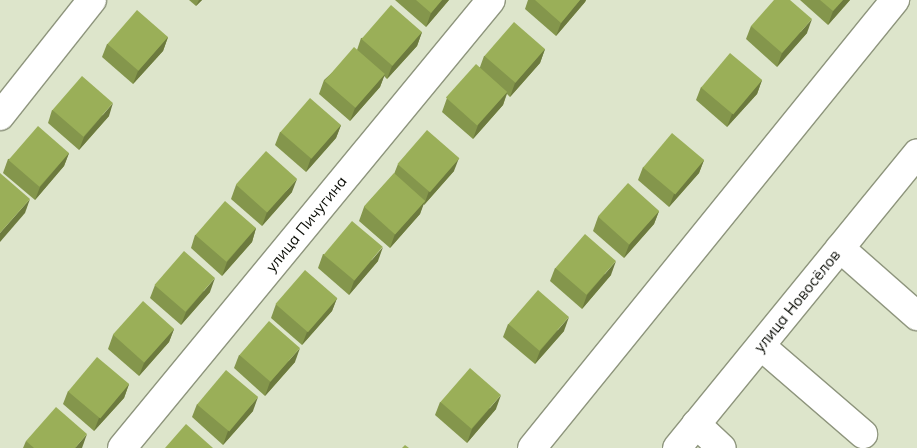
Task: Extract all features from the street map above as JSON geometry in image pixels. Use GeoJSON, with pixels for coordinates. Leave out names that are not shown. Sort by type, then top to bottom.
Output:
{"type":"FeatureCollection","features":[{"type":"Feature","properties":{"kind":"street"},"geometry":{"type":"LineString","coordinates":[[0,116],[92,0]]}},
{"type":"Feature","properties":{"kind":"street","name":"улица Пичугина"},"geometry":{"type":"LineString","coordinates":[[122,448],[491,0]]}},
{"type":"Feature","properties":{"kind":"street"},"geometry":{"type":"LineString","coordinates":[[532,448],[895,0]]}},
{"type":"Feature","properties":{"kind":"street","name":"улица Новосёлов"},"geometry":{"type":"LineString","coordinates":[[677,448],[916,158]]}},
{"type":"Feature","properties":{"kind":"street"},"geometry":{"type":"LineString","coordinates":[[840,248],[917,316]]}},
{"type":"Feature","properties":{"kind":"street"},"geometry":{"type":"LineString","coordinates":[[761,346],[863,434]]}},
{"type":"Feature","properties":{"kind":"street"},"geometry":{"type":"LineString","coordinates":[[696,424],[722,448]]}},
{"type":"Feature","properties":{"kind":"building"},"geometry":{"type":"Polygon","coordinates":[[[416,0],[442,0],[431,13],[416,0]]]}},
{"type":"Feature","properties":{"kind":"building"},"geometry":{"type":"Polygon","coordinates":[[[535,0],[580,0],[561,23],[535,0]]]}},
{"type":"Feature","properties":{"kind":"building"},"geometry":{"type":"Polygon","coordinates":[[[774,0],[790,0],[812,19],[782,53],[751,26],[774,0]]]}},
{"type":"Feature","properties":{"kind":"building"},"geometry":{"type":"Polygon","coordinates":[[[820,0],[843,0],[833,11],[820,0]]]}},
{"type":"Feature","properties":{"kind":"building"},"geometry":{"type":"Polygon","coordinates":[[[391,5],[422,32],[392,66],[361,39],[391,5]]]}},
{"type":"Feature","properties":{"kind":"building"},"geometry":{"type":"Polygon","coordinates":[[[137,10],[168,37],[138,71],[107,44],[137,10]]]}},
{"type":"Feature","properties":{"kind":"building"},"geometry":{"type":"Polygon","coordinates":[[[514,22],[545,49],[515,83],[484,56],[514,22]]]}},
{"type":"Feature","properties":{"kind":"building"},"geometry":{"type":"Polygon","coordinates":[[[354,47],[385,74],[355,108],[324,81],[354,47]]]}},
{"type":"Feature","properties":{"kind":"building"},"geometry":{"type":"Polygon","coordinates":[[[730,53],[762,80],[733,114],[701,87],[730,53]]]}},
{"type":"Feature","properties":{"kind":"building"},"geometry":{"type":"Polygon","coordinates":[[[476,64],[507,92],[477,126],[446,97],[476,64]]]}},
{"type":"Feature","properties":{"kind":"building"},"geometry":{"type":"Polygon","coordinates":[[[82,76],[113,103],[83,137],[52,110],[82,76]]]}},
{"type":"Feature","properties":{"kind":"building"},"geometry":{"type":"Polygon","coordinates":[[[310,98],[341,125],[311,159],[280,132],[310,98]]]}},
{"type":"Feature","properties":{"kind":"building"},"geometry":{"type":"Polygon","coordinates":[[[38,126],[69,153],[39,187],[8,160],[38,126]]]}},
{"type":"Feature","properties":{"kind":"building"},"geometry":{"type":"Polygon","coordinates":[[[427,130],[459,158],[430,192],[397,164],[427,130]]]}},
{"type":"Feature","properties":{"kind":"building"},"geometry":{"type":"Polygon","coordinates":[[[672,133],[704,160],[675,194],[643,167],[672,133]]]}},
{"type":"Feature","properties":{"kind":"building"},"geometry":{"type":"Polygon","coordinates":[[[266,151],[297,179],[267,213],[236,184],[266,151]]]}},
{"type":"Feature","properties":{"kind":"building"},"geometry":{"type":"Polygon","coordinates":[[[0,173],[30,199],[0,233],[0,173]]]}},
{"type":"Feature","properties":{"kind":"building"},"geometry":{"type":"Polygon","coordinates":[[[394,173],[425,201],[395,235],[364,206],[394,173]]]}},
{"type":"Feature","properties":{"kind":"building"},"geometry":{"type":"Polygon","coordinates":[[[628,183],[659,211],[629,245],[598,216],[628,183]]]}},
{"type":"Feature","properties":{"kind":"building"},"geometry":{"type":"Polygon","coordinates":[[[225,201],[256,228],[226,262],[195,235],[225,201]]]}},
{"type":"Feature","properties":{"kind":"building"},"geometry":{"type":"Polygon","coordinates":[[[352,221],[383,247],[354,280],[324,255],[352,221]]]}},
{"type":"Feature","properties":{"kind":"building"},"geometry":{"type":"Polygon","coordinates":[[[585,234],[616,261],[586,295],[555,268],[585,234]]]}},
{"type":"Feature","properties":{"kind":"building"},"geometry":{"type":"Polygon","coordinates":[[[184,251],[215,278],[185,312],[154,285],[184,251]]]}},
{"type":"Feature","properties":{"kind":"building"},"geometry":{"type":"Polygon","coordinates":[[[305,270],[337,298],[308,332],[275,304],[305,270]]]}},
{"type":"Feature","properties":{"kind":"building"},"geometry":{"type":"Polygon","coordinates":[[[538,290],[569,317],[539,351],[508,324],[538,290]]]}},
{"type":"Feature","properties":{"kind":"building"},"geometry":{"type":"Polygon","coordinates":[[[143,301],[174,329],[144,363],[113,334],[143,301]]]}},
{"type":"Feature","properties":{"kind":"building"},"geometry":{"type":"Polygon","coordinates":[[[269,321],[300,348],[270,382],[239,355],[269,321]]]}},
{"type":"Feature","properties":{"kind":"building"},"geometry":{"type":"Polygon","coordinates":[[[97,357],[129,384],[100,418],[68,391],[97,357]]]}},
{"type":"Feature","properties":{"kind":"building"},"geometry":{"type":"Polygon","coordinates":[[[470,368],[501,395],[471,429],[440,402],[470,368]]]}},
{"type":"Feature","properties":{"kind":"building"},"geometry":{"type":"Polygon","coordinates":[[[226,370],[258,397],[229,431],[197,404],[226,370]]]}},
{"type":"Feature","properties":{"kind":"building"},"geometry":{"type":"Polygon","coordinates":[[[56,407],[87,434],[75,448],[34,448],[26,441],[56,407]]]}},
{"type":"Feature","properties":{"kind":"building"},"geometry":{"type":"Polygon","coordinates":[[[186,424],[213,448],[165,448],[186,424]]]}}]}
